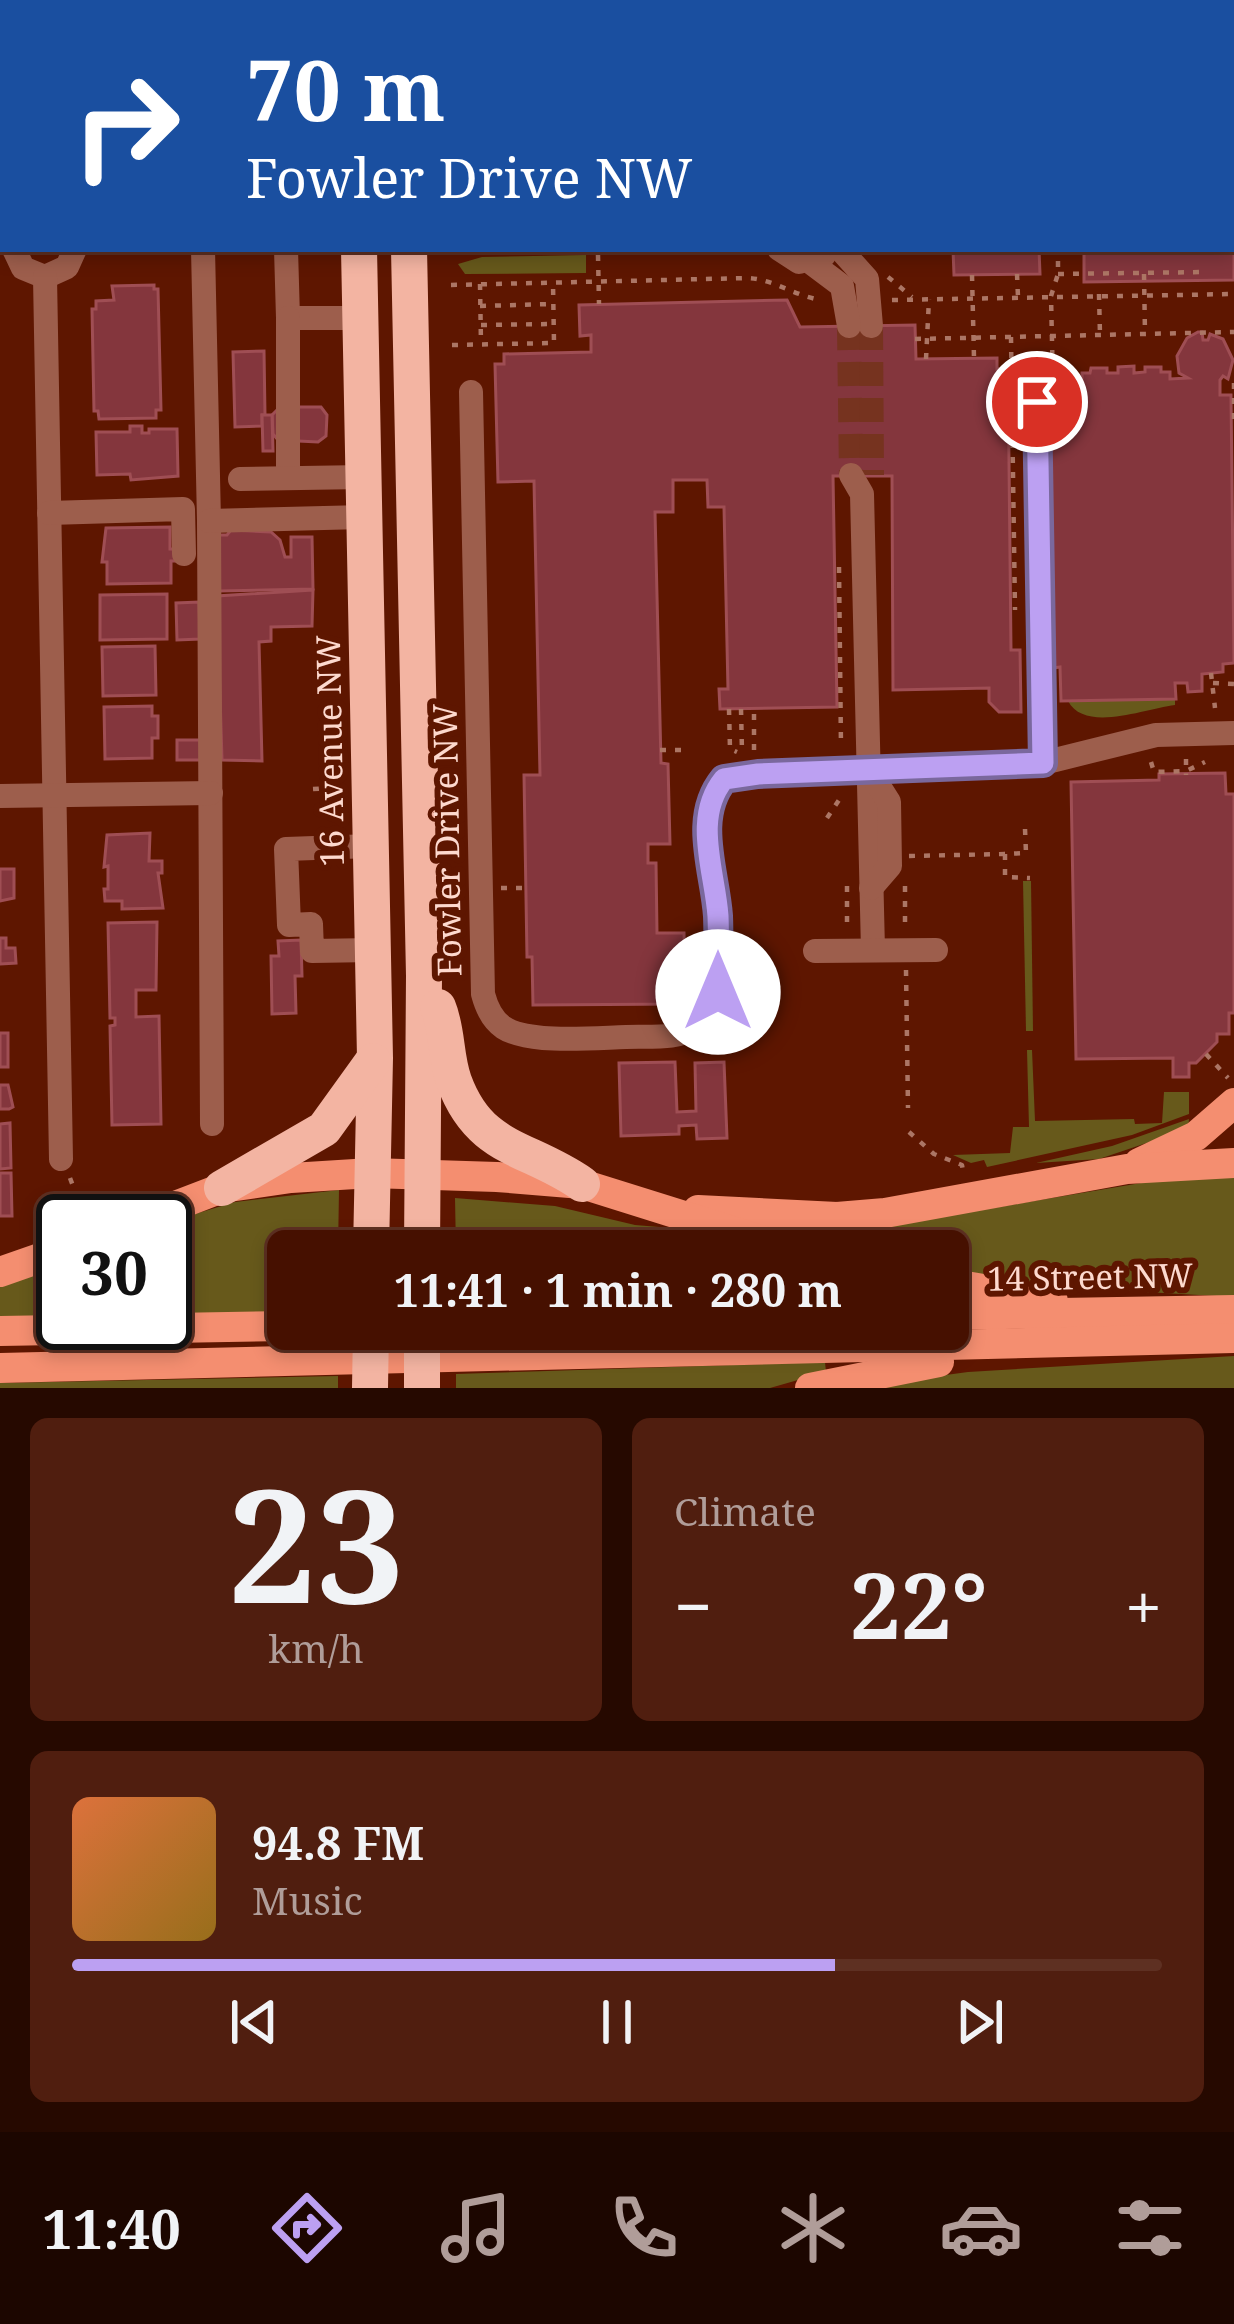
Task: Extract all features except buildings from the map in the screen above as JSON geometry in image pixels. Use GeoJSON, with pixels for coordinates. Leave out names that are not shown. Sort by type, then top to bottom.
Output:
{"type":"FeatureCollection","features":[{"type":"Feature","properties":{"kind":"highway","name":"16 Avenue NW"},"geometry":{"type":"LineString","coordinates":[[358,252],[375,1058],[371,1230]]}},
{"type":"Feature","properties":{"kind":"highway"},"geometry":{"type":"LineString","coordinates":[[409,252],[424,976],[422,1230]]}},
{"type":"Feature","properties":{"kind":"highway"},"geometry":{"type":"LineString","coordinates":[[424,976],[445,1024],[451,1075],[482,1130],[508,1147],[555,1165],[582,1184]]}},
{"type":"Feature","properties":{"kind":"highway"},"geometry":{"type":"LineString","coordinates":[[222,1188],[324,1130],[375,1058]]}},
{"type":"Feature","properties":{"kind":"highway"},"geometry":{"type":"LineString","coordinates":[[370,1350],[370,1388]]}},
{"type":"Feature","properties":{"kind":"highway"},"geometry":{"type":"LineString","coordinates":[[422,1350],[422,1388]]}},
{"type":"Feature","properties":{"kind":"main road"},"geometry":{"type":"LineString","coordinates":[[1126,1168],[1196,1136],[1231,1090]]}},
{"type":"Feature","properties":{"kind":"main road"},"geometry":{"type":"LineString","coordinates":[[668,1208],[885,1214],[1126,1168],[1234,1163]]}},
{"type":"Feature","properties":{"kind":"main road"},"geometry":{"type":"LineString","coordinates":[[192,1200],[222,1188],[291,1178],[423,1174],[582,1184],[668,1208],[724,1230]]}},
{"type":"Feature","properties":{"kind":"main road"},"geometry":{"type":"LineString","coordinates":[[0,1272],[36,1259]]}},
{"type":"Feature","properties":{"kind":"main road"},"geometry":{"type":"LineString","coordinates":[[969,1286],[1044,1298],[1087,1313]]}},
{"type":"Feature","properties":{"kind":"main road","name":"14 Street NW"},"geometry":{"type":"LineString","coordinates":[[969,1315],[1234,1310]]}},
{"type":"Feature","properties":{"kind":"main road"},"geometry":{"type":"LineString","coordinates":[[0,1331],[267,1326]]}},
{"type":"Feature","properties":{"kind":"main road","name":"14 Street NW"},"geometry":{"type":"LineString","coordinates":[[0,1368],[1234,1338]]}},
{"type":"Feature","properties":{"kind":"main road"},"geometry":{"type":"LineString","coordinates":[[809,1388],[941,1361],[972,1346]]}},
{"type":"Feature","properties":{"kind":"street"},"geometry":{"type":"LineString","coordinates":[[15,252],[23,268],[45,277],[67,267],[74,252]]}},
{"type":"Feature","properties":{"kind":"street"},"geometry":{"type":"LineString","coordinates":[[203,252],[212,1124]]}},
{"type":"Feature","properties":{"kind":"street"},"geometry":{"type":"LineString","coordinates":[[286,252],[296,478]]}},
{"type":"Feature","properties":{"kind":"street"},"geometry":{"type":"LineString","coordinates":[[782,252],[789,258],[826,253],[860,326]]}},
{"type":"Feature","properties":{"kind":"street"},"geometry":{"type":"LineString","coordinates":[[45,277],[61,1159]]}},
{"type":"Feature","properties":{"kind":"street"},"geometry":{"type":"LineString","coordinates":[[288,331],[360,318]]}},
{"type":"Feature","properties":{"kind":"street","name":"Fowler Drive NW"},"geometry":{"type":"LineString","coordinates":[[471,392],[483,994],[499,1028],[516,1035],[560,1039],[676,1035],[696,1027],[709,1014],[718,992],[718,913],[708,848],[709,806],[724,779],[1043,763],[1156,735],[1234,733]]}},
{"type":"Feature","properties":{"kind":"street"},"geometry":{"type":"LineString","coordinates":[[1043,763],[1048,397]]}},
{"type":"Feature","properties":{"kind":"street"},"geometry":{"type":"LineString","coordinates":[[240,479],[364,476]]}},
{"type":"Feature","properties":{"kind":"street"},"geometry":{"type":"LineString","coordinates":[[862,482],[869,770],[855,802],[856,864],[871,888],[873,950]]}},
{"type":"Feature","properties":{"kind":"street"},"geometry":{"type":"LineString","coordinates":[[49,513],[183,509],[184,554]]}},
{"type":"Feature","properties":{"kind":"street"},"geometry":{"type":"LineString","coordinates":[[209,521],[364,517]]}},
{"type":"Feature","properties":{"kind":"street"},"geometry":{"type":"LineString","coordinates":[[0,796],[211,794]]}},
{"type":"Feature","properties":{"kind":"street"},"geometry":{"type":"LineString","coordinates":[[371,846],[286,849],[289,925],[311,925],[312,951],[373,950]]}},
{"type":"Feature","properties":{"kind":"street"},"geometry":{"type":"LineString","coordinates":[[815,951],[936,950]]}},
{"type":"Feature","properties":{"kind":"path"},"geometry":{"type":"LineString","coordinates":[[1058,252],[1051,296],[1048,397],[1075,389]]}},
{"type":"Feature","properties":{"kind":"path"},"geometry":{"type":"LineString","coordinates":[[598,255],[598,304]]}},
{"type":"Feature","properties":{"kind":"path"},"geometry":{"type":"LineString","coordinates":[[879,271],[914,299]]}},
{"type":"Feature","properties":{"kind":"path"},"geometry":{"type":"LineString","coordinates":[[1058,274],[1207,272]]}},
{"type":"Feature","properties":{"kind":"path"},"geometry":{"type":"LineString","coordinates":[[1144,273],[1145,334]]}},
{"type":"Feature","properties":{"kind":"path"},"geometry":{"type":"LineString","coordinates":[[1017,274],[1018,297]]}},
{"type":"Feature","properties":{"kind":"path"},"geometry":{"type":"LineString","coordinates":[[972,275],[974,358]]}},
{"type":"Feature","properties":{"kind":"path"},"geometry":{"type":"LineString","coordinates":[[451,285],[765,279],[790,293],[839,302]]}},
{"type":"Feature","properties":{"kind":"path"},"geometry":{"type":"LineString","coordinates":[[452,345],[554,343],[554,283]]}},
{"type":"Feature","properties":{"kind":"path"},"geometry":{"type":"LineString","coordinates":[[480,284],[481,344]]}},
{"type":"Feature","properties":{"kind":"path"},"geometry":{"type":"LineString","coordinates":[[1099,294],[1100,335]]}},
{"type":"Feature","properties":{"kind":"path"},"geometry":{"type":"LineString","coordinates":[[880,300],[1234,294]]}},
{"type":"Feature","properties":{"kind":"path"},"geometry":{"type":"LineString","coordinates":[[926,358],[929,298]]}},
{"type":"Feature","properties":{"kind":"path"},"geometry":{"type":"LineString","coordinates":[[480,306],[554,304]]}},
{"type":"Feature","properties":{"kind":"path"},"geometry":{"type":"LineString","coordinates":[[481,326],[554,324]]}},
{"type":"Feature","properties":{"kind":"path"},"geometry":{"type":"LineString","coordinates":[[915,339],[1234,332]]}},
{"type":"Feature","properties":{"kind":"path"},"geometry":{"type":"LineString","coordinates":[[1011,337],[1015,610]]}},
{"type":"Feature","properties":{"kind":"path"},"geometry":{"type":"LineString","coordinates":[[1234,383],[1234,424]]}},
{"type":"Feature","properties":{"kind":"path"},"geometry":{"type":"LineString","coordinates":[[839,566],[842,753]]}},
{"type":"Feature","properties":{"kind":"path"},"geometry":{"type":"LineString","coordinates":[[1211,674],[1215,708]]}},
{"type":"Feature","properties":{"kind":"path"},"geometry":{"type":"LineString","coordinates":[[1213,683],[1234,684]]}},
{"type":"Feature","properties":{"kind":"path"},"geometry":{"type":"LineString","coordinates":[[729,709],[730,749],[742,752],[755,749],[754,708]]}},
{"type":"Feature","properties":{"kind":"path"},"geometry":{"type":"LineString","coordinates":[[741,709],[742,752]]}},
{"type":"Feature","properties":{"kind":"path"},"geometry":{"type":"LineString","coordinates":[[660,751],[684,750]]}},
{"type":"Feature","properties":{"kind":"path"},"geometry":{"type":"LineString","coordinates":[[1186,759],[1186,773]]}},
{"type":"Feature","properties":{"kind":"path"},"geometry":{"type":"LineString","coordinates":[[1151,762],[1154,772],[1186,773],[1205,762]]}},
{"type":"Feature","properties":{"kind":"path"},"geometry":{"type":"LineString","coordinates":[[313,789],[332,788]]}},
{"type":"Feature","properties":{"kind":"path"},"geometry":{"type":"LineString","coordinates":[[831,792],[841,797],[845,808]]}},
{"type":"Feature","properties":{"kind":"path"},"geometry":{"type":"LineString","coordinates":[[827,818],[841,797]]}},
{"type":"Feature","properties":{"kind":"path"},"geometry":{"type":"LineString","coordinates":[[903,856],[1025,853],[1025,829]]}},
{"type":"Feature","properties":{"kind":"path"},"geometry":{"type":"LineString","coordinates":[[1005,854],[1005,877],[1030,878]]}},
{"type":"Feature","properties":{"kind":"path"},"geometry":{"type":"LineString","coordinates":[[846,871],[848,940]]}},
{"type":"Feature","properties":{"kind":"path"},"geometry":{"type":"LineString","coordinates":[[906,963],[908,1108]]}},
{"type":"Feature","properties":{"kind":"path"},"geometry":{"type":"LineString","coordinates":[[1206,1054],[1231,1090]]}},
{"type":"Feature","properties":{"kind":"path"},"geometry":{"type":"LineString","coordinates":[[909,1132],[934,1154],[962,1165],[965,1177]]}},
{"type":"Feature","properties":{"kind":"path"},"geometry":{"type":"LineString","coordinates":[[61,1159],[75,1194]]}},
{"type":"Feature","properties":{"kind":"shaded area"},"geometry":{"type":"Polygon","coordinates":[[[586,255],[586,273],[465,274],[458,264],[482,257],[586,255]]]}},
{"type":"Feature","properties":{"kind":"shaded area"},"geometry":{"type":"Polygon","coordinates":[[[1175,699],[1175,705],[1101,717],[1076,711],[1068,701],[1175,699]]]}},
{"type":"Feature","properties":{"kind":"shaded area"},"geometry":{"type":"Polygon","coordinates":[[[1023,881],[1031,881],[1033,1031],[1026,1031],[1023,881]]]}},
{"type":"Feature","properties":{"kind":"shaded area"},"geometry":{"type":"Polygon","coordinates":[[[1027,1050],[1032,1050],[1035,1121],[1162,1123],[1164,1092],[1189,1092],[1189,1114],[1132,1135],[987,1167],[984,1160],[971,1163],[953,1155],[1010,1153],[1013,1127],[1029,1127],[1027,1050]]]}},
{"type":"Feature","properties":{"kind":"shaded area"},"geometry":{"type":"Polygon","coordinates":[[[1189,1119],[1188,1129],[1099,1159],[1036,1163],[1112,1146],[1189,1119]]]}},
{"type":"Feature","properties":{"kind":"shaded area"},"geometry":{"type":"Polygon","coordinates":[[[1234,1174],[1234,1297],[1075,1288],[969,1275],[969,1230],[781,1230],[892,1225],[1153,1181],[1234,1174]]]}},
{"type":"Feature","properties":{"kind":"shaded area"},"geometry":{"type":"Polygon","coordinates":[[[339,1190],[338,1230],[267,1230],[267,1312],[192,1314],[192,1215],[235,1202],[339,1190]]]}},
{"type":"Feature","properties":{"kind":"shaded area"},"geometry":{"type":"Polygon","coordinates":[[[455,1198],[555,1206],[635,1225],[688,1230],[456,1230],[455,1198]]]}},
{"type":"Feature","properties":{"kind":"shaded area"},"geometry":{"type":"Polygon","coordinates":[[[36,1273],[36,1316],[0,1317],[0,1286],[36,1273]]]}},
{"type":"Feature","properties":{"kind":"shaded area"},"geometry":{"type":"Polygon","coordinates":[[[1234,1356],[1234,1388],[849,1388],[968,1372],[1234,1356]]]}},
{"type":"Feature","properties":{"kind":"shaded area"},"geometry":{"type":"Polygon","coordinates":[[[825,1362],[826,1372],[770,1388],[456,1388],[456,1374],[825,1362]]]}},
{"type":"Feature","properties":{"kind":"shaded area"},"geometry":{"type":"Polygon","coordinates":[[[338,1376],[338,1388],[0,1388],[0,1383],[338,1376]]]}},
{"type":"Feature","properties":{"kind":"tunnel"},"geometry":{"type":"LineString","coordinates":[[849,326],[851,475]]}},
{"type":"Feature","properties":{"kind":"tunnel"},"geometry":{"type":"LineString","coordinates":[[871,326],[872,475]]}},
{"type":"Feature","properties":{"kind":"route"},"geometry":{"type":"LineString","coordinates":[[718,992],[718,913],[708,848],[709,806],[724,779],[1043,763],[1037,402]]}}]}
